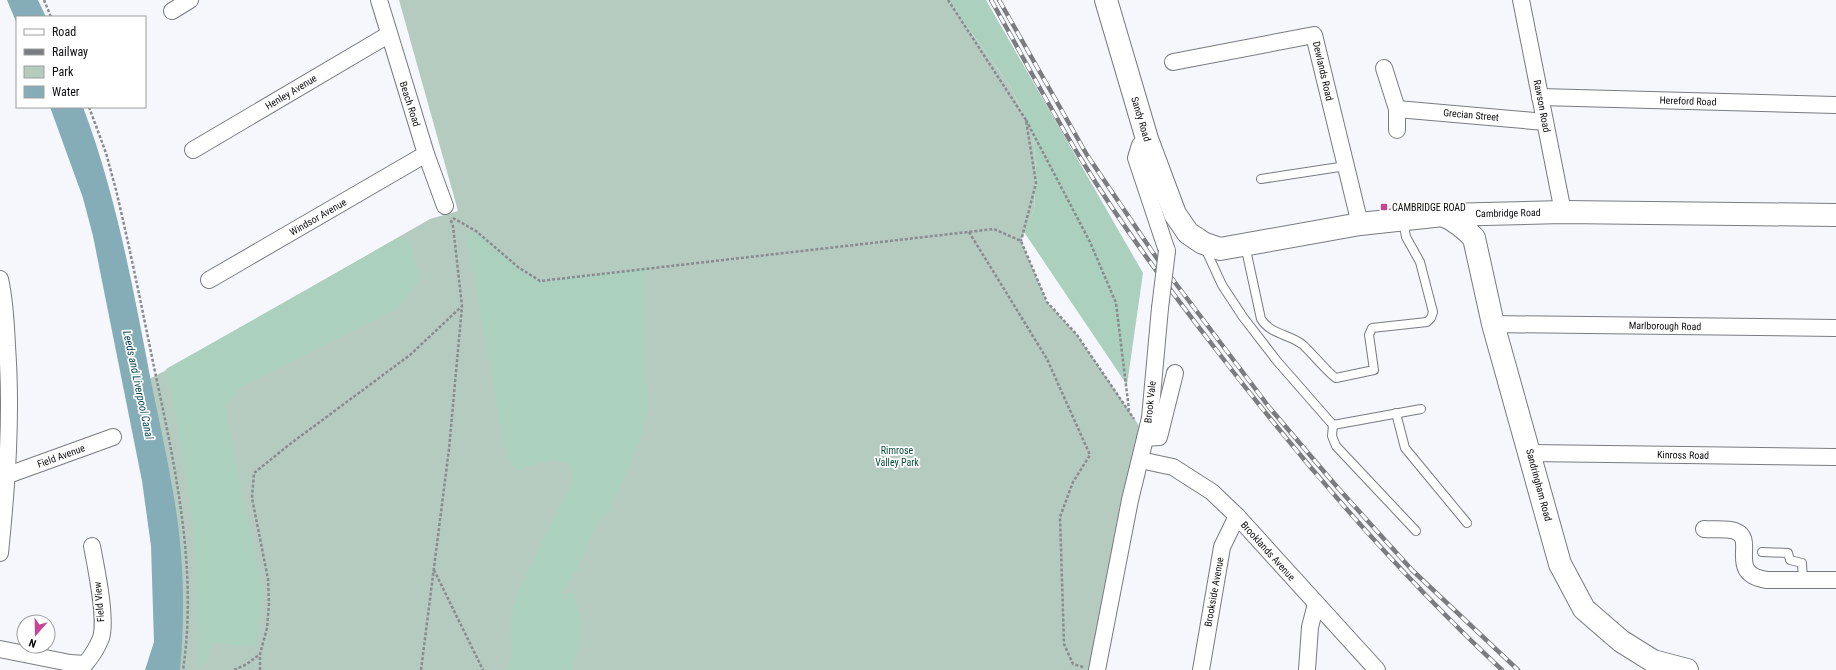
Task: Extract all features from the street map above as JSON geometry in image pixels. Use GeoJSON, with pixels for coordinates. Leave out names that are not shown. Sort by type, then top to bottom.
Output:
{"type":"FeatureCollection","features":[{"type":"Feature","properties":{"kind":"main road","name":"Sandy Road"},"geometry":{"type":"LineString","coordinates":[[1106,0],[1147,139],[1174,214],[1195,238]]}},
{"type":"Feature","properties":{"kind":"main road","name":"Cambridge Road"},"geometry":{"type":"LineString","coordinates":[[1195,238],[1220,249],[1360,224],[1443,215],[1492,213],[1563,212],[1836,215]]}},
{"type":"Feature","properties":{"kind":"main road"},"geometry":{"type":"LineString","coordinates":[[1443,215],[1456,222],[1474,238],[1481,222],[1492,213]]}},
{"type":"Feature","properties":{"kind":"main road","name":"Sandringham Road"},"geometry":{"type":"LineString","coordinates":[[1474,238],[1493,324],[1560,564],[1584,609],[1621,641],[1653,661],[1687,670]]}},
{"type":"Feature","properties":{"kind":"street"},"geometry":{"type":"LineString","coordinates":[[172,11],[190,0]]}},
{"type":"Feature","properties":{"kind":"street","name":"Beach Road"},"geometry":{"type":"LineString","coordinates":[[378,0],[426,154],[445,206]]}},
{"type":"Feature","properties":{"kind":"street","name":"Rawson Road"},"geometry":{"type":"LineString","coordinates":[[1522,0],[1563,212]]}},
{"type":"Feature","properties":{"kind":"street","name":"Henley Avenue"},"geometry":{"type":"LineString","coordinates":[[193,150],[388,34]]}},
{"type":"Feature","properties":{"kind":"street","name":"Dewlands Road"},"geometry":{"type":"LineString","coordinates":[[1173,62],[1314,35],[1360,224]]}},
{"type":"Feature","properties":{"kind":"street"},"geometry":{"type":"LineString","coordinates":[[1384,68],[1397,109],[1397,130]]}},
{"type":"Feature","properties":{"kind":"street","name":"Hereford Road"},"geometry":{"type":"LineString","coordinates":[[1540,97],[1836,105]]}},
{"type":"Feature","properties":{"kind":"street","name":"Grecian Street"},"geometry":{"type":"LineString","coordinates":[[1397,109],[1545,122]]}},
{"type":"Feature","properties":{"kind":"street","name":"Brook Vale"},"geometry":{"type":"LineString","coordinates":[[1092,669],[1150,418],[1156,340],[1167,251],[1136,158],[1140,145],[1147,139]]}},
{"type":"Feature","properties":{"kind":"street","name":"Windsor Avenue"},"geometry":{"type":"LineString","coordinates":[[209,280],[426,154]]}},
{"type":"Feature","properties":{"kind":"street"},"geometry":{"type":"LineString","coordinates":[[0,279],[4,298],[8,475],[0,553]]}},
{"type":"Feature","properties":{"kind":"street","name":"Marlborough Road"},"geometry":{"type":"LineString","coordinates":[[1493,324],[1836,328]]}},
{"type":"Feature","properties":{"kind":"street"},"geometry":{"type":"LineString","coordinates":[[1145,438],[1159,437],[1175,373]]}},
{"type":"Feature","properties":{"kind":"street","name":"Field Avenue"},"geometry":{"type":"LineString","coordinates":[[8,475],[113,437]]}},
{"type":"Feature","properties":{"kind":"street","name":"Kinross Road"},"geometry":{"type":"LineString","coordinates":[[1530,453],[1836,457]]}},
{"type":"Feature","properties":{"kind":"street","name":"Brooklands Avenue"},"geometry":{"type":"LineString","coordinates":[[1140,460],[1173,467],[1212,492],[1237,516],[1377,670]]}},
{"type":"Feature","properties":{"kind":"street","name":"Brookside Avenue"},"geometry":{"type":"LineString","coordinates":[[1201,670],[1222,547],[1237,516]]}},
{"type":"Feature","properties":{"kind":"street"},"geometry":{"type":"LineString","coordinates":[[1704,529],[1734,530],[1740,533],[1744,542],[1745,567],[1750,576],[1756,579],[1836,580]]}},
{"type":"Feature","properties":{"kind":"street","name":"Field View"},"geometry":{"type":"LineString","coordinates":[[0,649],[70,663],[85,664],[93,655],[101,636],[102,609],[92,546]]}},
{"type":"Feature","properties":{"kind":"street"},"geometry":{"type":"LineString","coordinates":[[1307,670],[1310,626],[1316,604]]}},
{"type":"Feature","properties":{"kind":"lane"},"geometry":{"type":"LineString","coordinates":[[1261,179],[1346,166]]}},
{"type":"Feature","properties":{"kind":"lane"},"geometry":{"type":"LineString","coordinates":[[1245,245],[1261,319],[1265,326],[1278,334],[1289,336],[1302,344],[1317,358],[1331,376],[1336,378],[1374,370],[1369,335],[1372,328],[1427,322],[1431,318],[1433,312],[1420,262],[1406,237],[1403,219]]}},
{"type":"Feature","properties":{"kind":"lane"},"geometry":{"type":"LineString","coordinates":[[1195,238],[1222,285],[1243,317],[1282,367],[1333,425],[1332,436],[1336,446],[1416,531]]}},
{"type":"Feature","properties":{"kind":"lane"},"geometry":{"type":"LineString","coordinates":[[1333,425],[1422,409]]}},
{"type":"Feature","properties":{"kind":"lane"},"geometry":{"type":"LineString","coordinates":[[1396,413],[1406,448],[1467,523]]}},
{"type":"Feature","properties":{"kind":"lane"},"geometry":{"type":"LineString","coordinates":[[1762,552],[1788,553],[1790,560],[1802,563],[1803,580]]}},
{"type":"Feature","properties":{"kind":"path"},"geometry":{"type":"LineString","coordinates":[[44,0],[51,16]]}},
{"type":"Feature","properties":{"kind":"path"},"geometry":{"type":"LineString","coordinates":[[948,0],[1026,120],[1090,242],[1116,303],[1129,411]]}},
{"type":"Feature","properties":{"kind":"path"},"geometry":{"type":"LineString","coordinates":[[89,108],[106,153],[116,190],[168,430],[183,530],[188,584],[186,652],[183,670]]}},
{"type":"Feature","properties":{"kind":"path"},"geometry":{"type":"LineString","coordinates":[[1026,120],[1036,183],[1020,240],[1047,302],[1076,335],[1129,411],[1145,438]]}},
{"type":"Feature","properties":{"kind":"path"},"geometry":{"type":"LineString","coordinates":[[421,670],[449,448],[462,306],[453,226],[450,218],[454,218],[476,231],[518,267],[540,280],[994,229],[1020,240]]}},
{"type":"Feature","properties":{"kind":"path"},"geometry":{"type":"LineString","coordinates":[[969,232],[1047,359],[1090,455],[1073,482],[1060,517],[1064,644],[1073,664],[1092,669]]}},
{"type":"Feature","properties":{"kind":"path"},"geometry":{"type":"LineString","coordinates":[[260,670],[260,654],[266,628],[269,597],[268,579],[252,498],[254,473],[290,444],[410,355],[462,306]]}},
{"type":"Feature","properties":{"kind":"path"},"geometry":{"type":"LineString","coordinates":[[433,569],[483,670]]}},
{"type":"Feature","properties":{"kind":"path"},"geometry":{"type":"LineString","coordinates":[[234,670],[248,664],[260,654]]}},
{"type":"Feature","properties":{"kind":"green space","name":"Rimrose Valley Park"},"geometry":{"type":"Polygon","coordinates":[[[399,0],[948,0],[1010,86],[1033,134],[1036,172],[1034,210],[1021,241],[1047,302],[1077,335],[1138,424],[1145,438],[1097,670],[165,670],[138,385],[430,219],[458,211],[399,0]]]}},
{"type":"Feature","properties":{"kind":"green space"},"geometry":{"type":"Polygon","coordinates":[[[948,0],[986,0],[1143,273],[1127,385],[1024,232],[1034,210],[1036,172],[1033,134],[1010,86],[948,0]]]}},
{"type":"Feature","properties":{"kind":"green space"},"geometry":{"type":"Polygon","coordinates":[[[476,231],[518,267],[540,281],[647,268],[644,322],[648,407],[639,444],[612,506],[593,532],[578,568],[562,593],[573,593],[583,626],[573,670],[506,670],[512,655],[511,618],[517,594],[572,480],[572,469],[565,462],[552,460],[516,470],[507,458],[466,233],[476,231]]]}},
{"type":"Feature","properties":{"kind":"green space"},"geometry":{"type":"Polygon","coordinates":[[[398,238],[411,242],[420,280],[399,307],[241,387],[225,407],[263,592],[256,646],[211,643],[207,663],[198,668],[196,545],[181,442],[166,369],[398,238]]]}},
{"type":"Feature","properties":{"kind":"water"},"geometry":{"type":"Polygon","coordinates":[[[7,0],[38,0],[46,16],[16,16],[16,22],[7,0]]]}},
{"type":"Feature","properties":{"kind":"water","name":"Leeds and Liverpool Canal"},"geometry":{"type":"Polygon","coordinates":[[[50,108],[83,108],[104,172],[122,238],[167,457],[179,530],[183,590],[183,630],[180,670],[145,670],[154,642],[151,546],[142,481],[93,236],[83,198],[50,108]]]}},
{"type":"Feature","properties":{"kind":"railway"},"geometry":{"type":"LineString","coordinates":[[991,0],[1058,120],[1096,184],[1145,255],[1196,324],[1281,432],[1387,555],[1502,670]]}},
{"type":"Feature","properties":{"kind":"railway"},"geometry":{"type":"LineString","coordinates":[[999,0],[1087,155],[1158,260],[1269,407],[1338,488],[1412,570],[1518,670]]}},
{"type":"Feature","properties":{"kind":"place","name":"CAMBRIDGE ROAD"},"geometry":{"type":"Point","coordinates":[1384,207]}}]}
